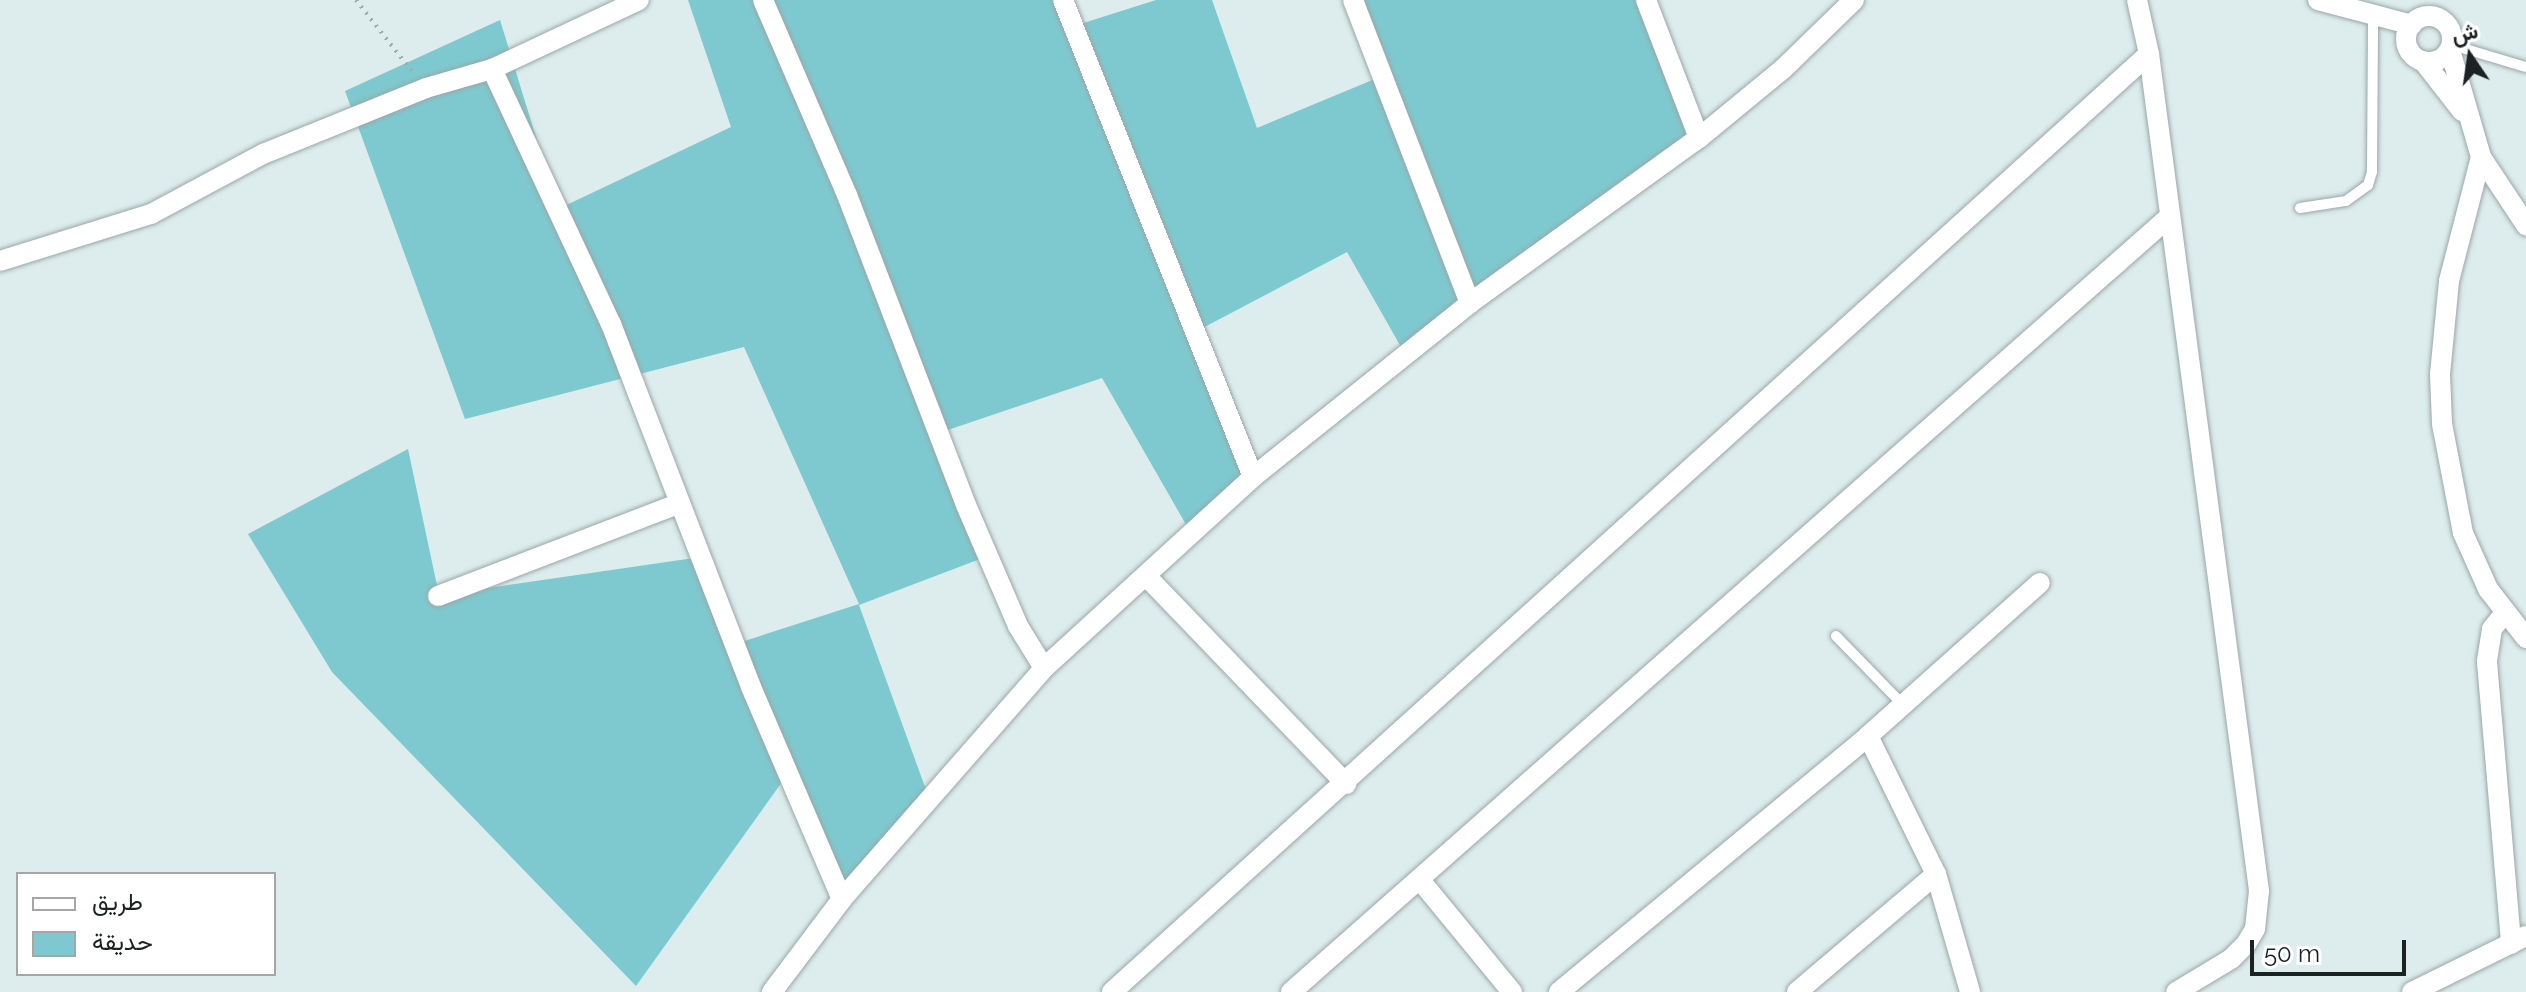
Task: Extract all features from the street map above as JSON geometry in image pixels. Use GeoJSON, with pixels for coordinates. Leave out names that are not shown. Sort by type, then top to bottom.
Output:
{"type":"FeatureCollection","features":[{"type":"Feature","properties":{"kind":"street"},"geometry":{"type":"LineString","coordinates":[[0,261],[151,214],[263,154],[426,88],[492,69],[639,0]]}},
{"type":"Feature","properties":{"kind":"street"},"geometry":{"type":"LineString","coordinates":[[763,0],[847,195],[966,505],[1018,626],[1044,668]]}},
{"type":"Feature","properties":{"kind":"street"},"geometry":{"type":"LineString","coordinates":[[1063,0],[1253,477]]}},
{"type":"Feature","properties":{"kind":"street"},"geometry":{"type":"LineString","coordinates":[[1353,0],[1470,303]]}},
{"type":"Feature","properties":{"kind":"street"},"geometry":{"type":"LineString","coordinates":[[1646,0],[1699,138]]}},
{"type":"Feature","properties":{"kind":"street"},"geometry":{"type":"LineString","coordinates":[[772,992],[842,899],[1044,668],[1148,578],[1253,477],[1470,303],[1699,138],[1783,69],[1854,0]]}},
{"type":"Feature","properties":{"kind":"street"},"geometry":{"type":"LineString","coordinates":[[2137,0],[2149,54],[2168,218],[2217,556],[2259,901],[2255,929],[2246,944],[2231,959],[2176,992]]}},
{"type":"Feature","properties":{"kind":"street"},"geometry":{"type":"LineString","coordinates":[[2318,0],[2412,25]]}},
{"type":"Feature","properties":{"kind":"street"},"geometry":{"type":"LineString","coordinates":[[2467,118],[2424,62],[2407,47],[2412,25],[2434,9],[2450,28],[2451,48],[2467,118],[2481,157],[2526,225]]}},
{"type":"Feature","properties":{"kind":"street"},"geometry":{"type":"LineString","coordinates":[[2424,62],[2440,60],[2451,48]]}},
{"type":"Feature","properties":{"kind":"street"},"geometry":{"type":"LineString","coordinates":[[1112,992],[1346,784],[2149,54]]}},
{"type":"Feature","properties":{"kind":"street"},"geometry":{"type":"LineString","coordinates":[[492,69],[611,324],[680,503],[842,899]]}},
{"type":"Feature","properties":{"kind":"street"},"geometry":{"type":"LineString","coordinates":[[2481,157],[2449,281],[2440,374],[2442,424],[2463,533],[2504,614],[2526,638]]}},
{"type":"Feature","properties":{"kind":"street"},"geometry":{"type":"LineString","coordinates":[[1291,992],[2168,218]]}},
{"type":"Feature","properties":{"kind":"street"},"geometry":{"type":"LineString","coordinates":[[438,596],[680,503]]}},
{"type":"Feature","properties":{"kind":"street"},"geometry":{"type":"LineString","coordinates":[[1148,578],[1346,784]]}},
{"type":"Feature","properties":{"kind":"street"},"geometry":{"type":"LineString","coordinates":[[1559,992],[1868,736],[2040,583]]}},
{"type":"Feature","properties":{"kind":"street"},"geometry":{"type":"LineString","coordinates":[[2412,992],[2518,940],[2487,662],[2492,629],[2504,614]]}},
{"type":"Feature","properties":{"kind":"street"},"geometry":{"type":"LineString","coordinates":[[1868,736],[1936,874],[1970,992]]}},
{"type":"Feature","properties":{"kind":"street"},"geometry":{"type":"LineString","coordinates":[[1797,992],[1936,874]]}},
{"type":"Feature","properties":{"kind":"street"},"geometry":{"type":"LineString","coordinates":[[1420,880],[1512,992]]}},
{"type":"Feature","properties":{"kind":"lane"},"geometry":{"type":"LineString","coordinates":[[2300,208],[2346,201],[2368,185],[2372,172],[2373,14]]}},
{"type":"Feature","properties":{"kind":"lane"},"geometry":{"type":"LineString","coordinates":[[2451,48],[2526,67]]}},
{"type":"Feature","properties":{"kind":"lane"},"geometry":{"type":"LineString","coordinates":[[1836,636],[1903,705]]}},
{"type":"Feature","properties":{"kind":"path"},"geometry":{"type":"LineString","coordinates":[[356,0],[426,88]]}},
{"type":"Feature","properties":{"kind":"green space"},"geometry":{"type":"Polygon","coordinates":[[[688,0],[1067,0],[1074,26],[1156,0],[1212,0],[1257,128],[1382,76],[1354,0],[1635,0],[1699,138],[1405,354],[1347,252],[1195,332],[1253,477],[1192,535],[1102,378],[939,433],[988,556],[859,605],[929,798],[842,899],[787,775],[636,986],[332,672],[248,534],[408,449],[439,595],[701,557],[735,644],[859,604],[744,347],[465,419],[345,91],[500,20],[558,209],[731,127],[688,0]]]}}]}
